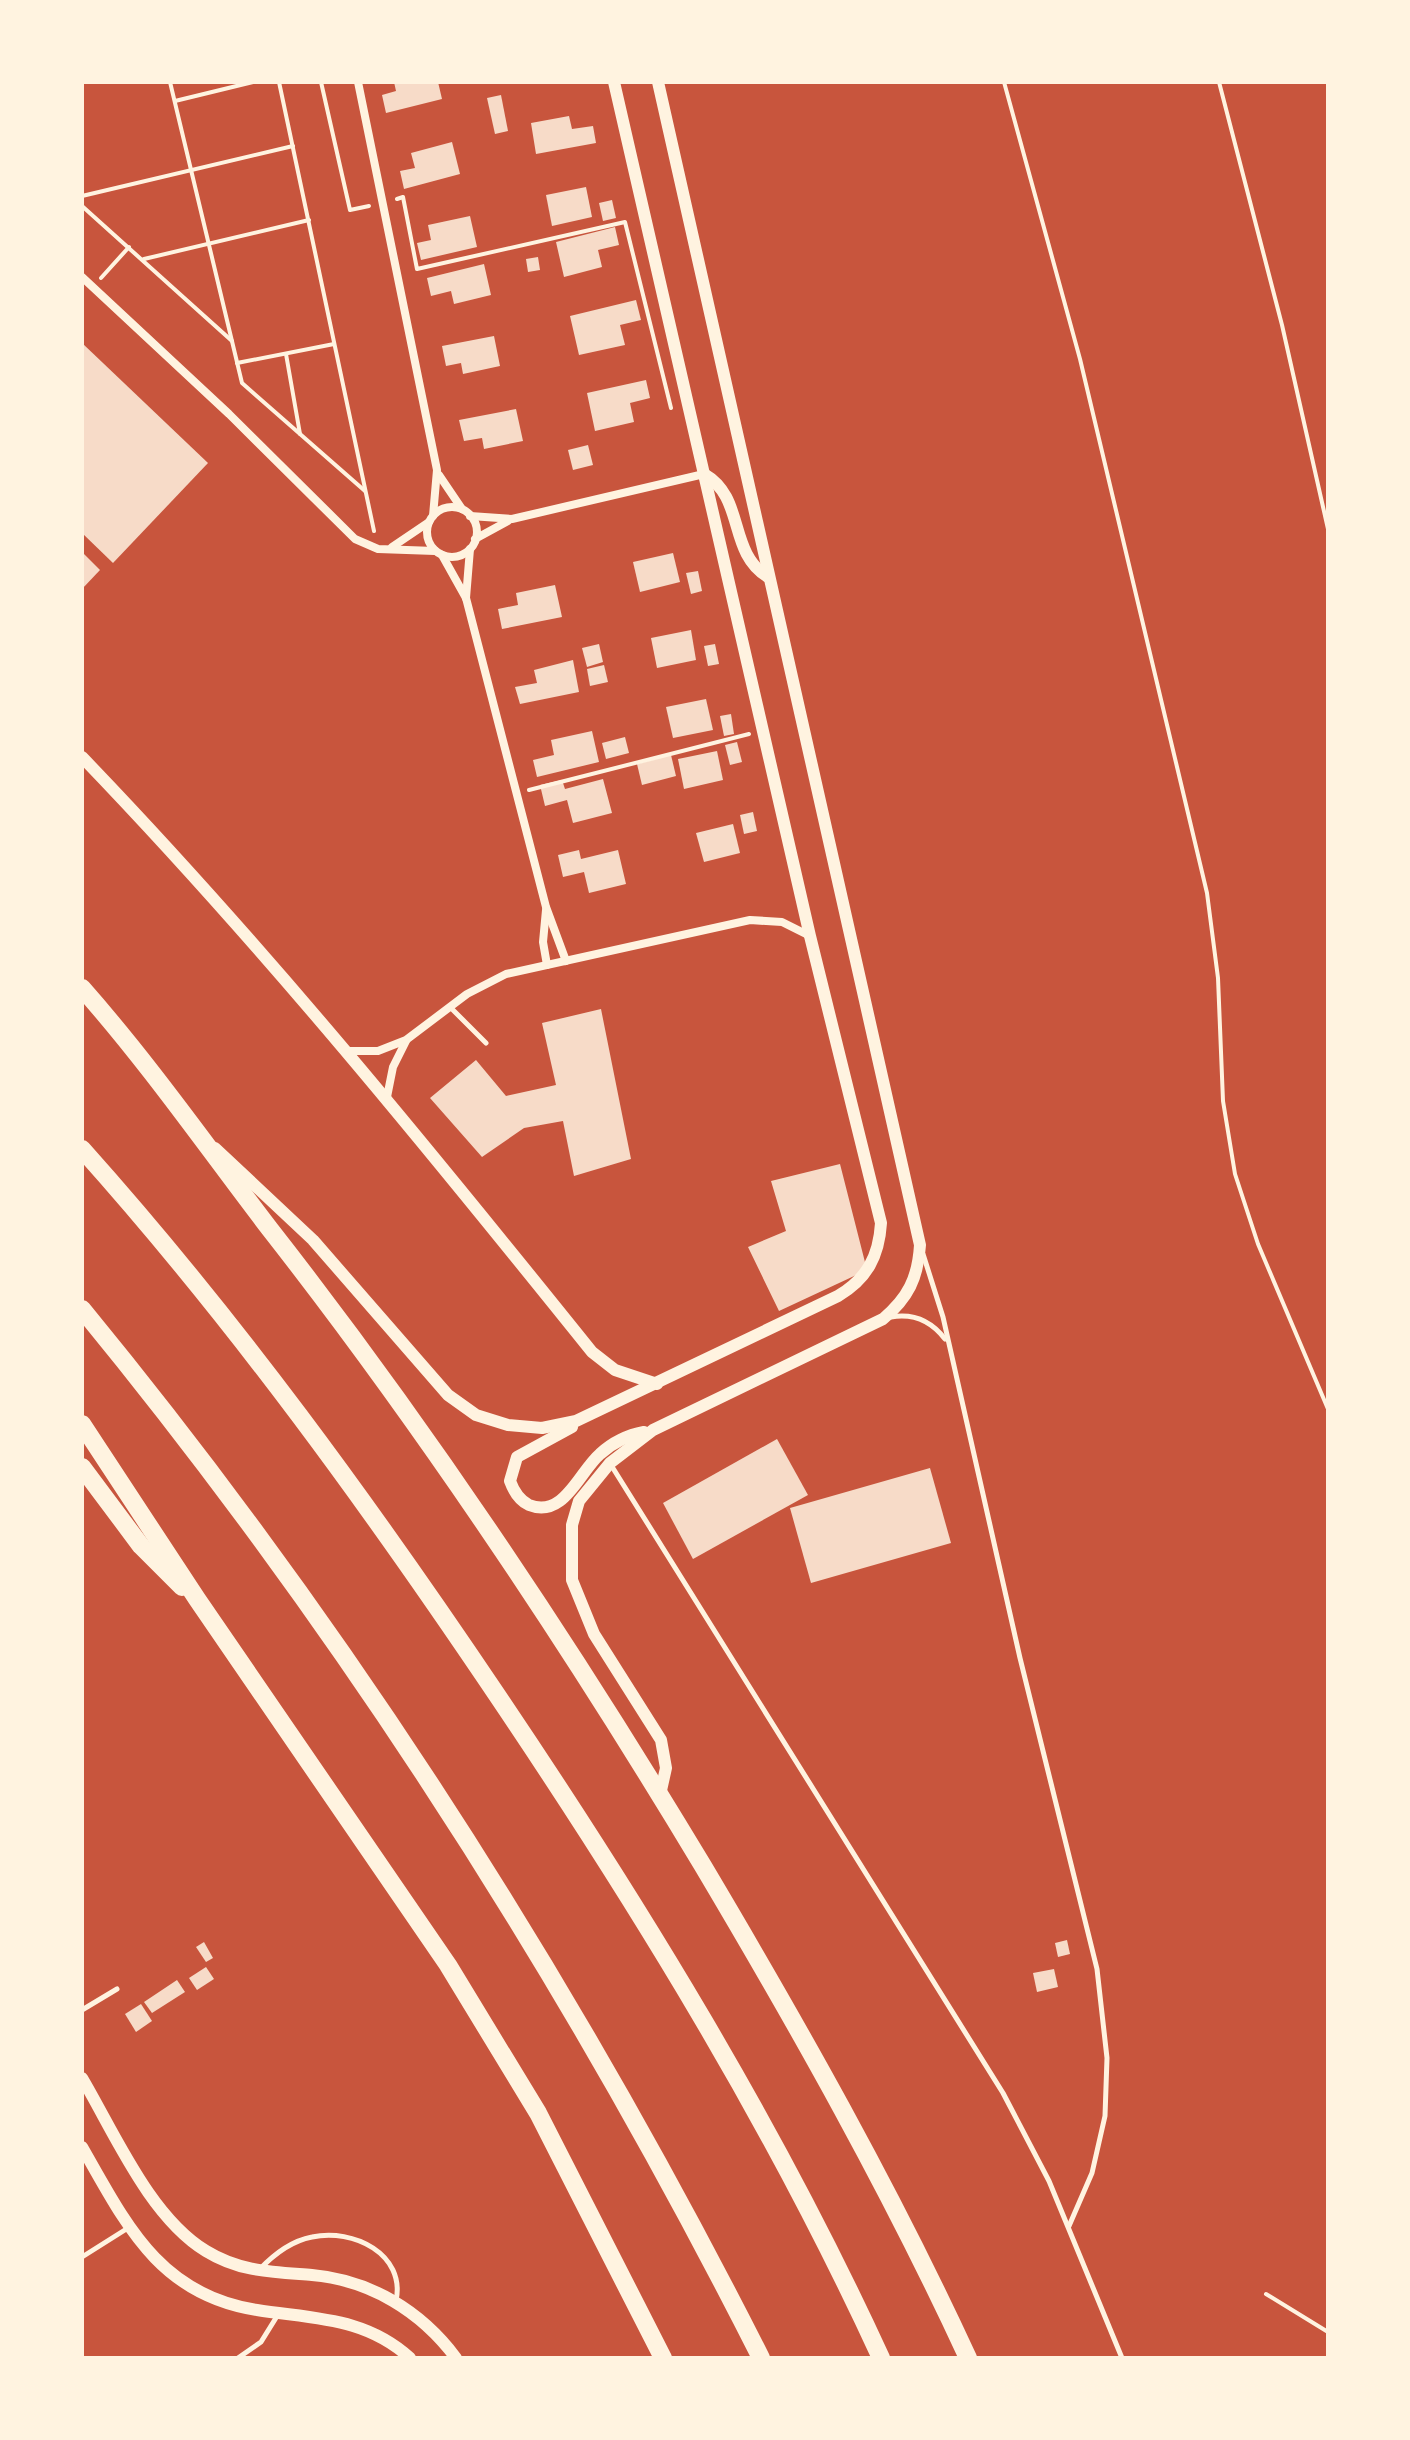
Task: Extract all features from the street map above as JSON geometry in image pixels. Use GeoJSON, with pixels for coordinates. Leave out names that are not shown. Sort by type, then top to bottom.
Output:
{"type":"FeatureCollection","features":[{"type":"Feature","properties":{"kind":"highway"},"geometry":{"type":"LineString","coordinates":[[82,988],[205,1140],[447,1467],[555,1628],[660,1795],[848,2120],[899,2214],[968,2358]]}},
{"type":"Feature","properties":{"kind":"highway"},"geometry":{"type":"LineString","coordinates":[[82,1149],[172,1253],[295,1408],[412,1570],[549,1772],[718,2044],[822,2236],[881,2358]]}},
{"type":"Feature","properties":{"kind":"highway"},"geometry":{"type":"LineString","coordinates":[[82,1309],[264,1543],[349,1660],[460,1826],[615,2083],[761,2358]]}},
{"type":"Feature","properties":{"kind":"highway"},"geometry":{"type":"LineString","coordinates":[[82,1424],[197,1599],[456,1977],[538,2113],[663,2358]]}},
{"type":"Feature","properties":{"kind":"highway"},"geometry":{"type":"LineString","coordinates":[[82,1467],[141,1546],[197,1599]]}},
{"type":"Feature","properties":{"kind":"highway"},"geometry":{"type":"LineString","coordinates":[[652,2335],[672,2358]]}},
{"type":"Feature","properties":{"kind":"street"},"geometry":{"type":"LineString","coordinates":[[358,82],[437,470],[428,541],[466,598],[546,907],[566,961]]}},
{"type":"Feature","properties":{"kind":"street"},"geometry":{"type":"LineString","coordinates":[[614,82],[810,936],[881,1223],[877,1252],[871,1266],[851,1289],[592,1414],[517,1457],[510,1481],[524,1502],[540,1507],[556,1504],[600,1454],[625,1438],[653,1430],[883,1319],[899,1306],[919,1267],[920,1245],[658,82]]}},
{"type":"Feature","properties":{"kind":"street"},"geometry":{"type":"LineString","coordinates":[[86,284],[229,414],[355,539],[378,549],[392,547],[457,557],[470,549]]}},
{"type":"Feature","properties":{"kind":"street"},"geometry":{"type":"LineString","coordinates":[[437,470],[476,527],[470,549],[466,598]]}},
{"type":"Feature","properties":{"kind":"street"},"geometry":{"type":"LineString","coordinates":[[704,474],[726,491],[743,552],[753,567],[768,577]]}},
{"type":"Feature","properties":{"kind":"street"},"geometry":{"type":"LineString","coordinates":[[475,539],[512,519],[704,474]]}},
{"type":"Feature","properties":{"kind":"street"},"geometry":{"type":"LineString","coordinates":[[392,547],[446,508],[462,509]]}},
{"type":"Feature","properties":{"kind":"street"},"geometry":{"type":"LineString","coordinates":[[470,516],[512,519]]}},
{"type":"Feature","properties":{"kind":"street"},"geometry":{"type":"LineString","coordinates":[[82,757],[173,851],[348,1051],[592,1352],[615,1370],[657,1384]]}},
{"type":"Feature","properties":{"kind":"street"},"geometry":{"type":"LineString","coordinates":[[546,907],[543,942],[547,965]]}},
{"type":"Feature","properties":{"kind":"street"},"geometry":{"type":"LineString","coordinates":[[348,1051],[378,1051],[406,1040],[486,983],[547,965],[750,920],[782,922],[810,936]]}},
{"type":"Feature","properties":{"kind":"street"},"geometry":{"type":"LineString","coordinates":[[387,1097],[393,1067],[406,1040]]}},
{"type":"Feature","properties":{"kind":"street"},"geometry":{"type":"LineString","coordinates":[[205,1140],[288,1213],[435,1383],[461,1406],[491,1421],[525,1428],[559,1425],[592,1414]]}},
{"type":"Feature","properties":{"kind":"street"},"geometry":{"type":"LineString","coordinates":[[653,1430],[610,1463],[579,1501],[572,1525],[572,1580],[594,1634],[661,1740],[666,1768],[660,1795]]}},
{"type":"Feature","properties":{"kind":"street"},"geometry":{"type":"LineString","coordinates":[[82,2078],[152,2197],[175,2227],[213,2255],[257,2272],[334,2278],[396,2302],[431,2329],[456,2358]]}},
{"type":"Feature","properties":{"kind":"street"},"geometry":{"type":"LineString","coordinates":[[83,2150],[128,2228],[162,2267],[200,2292],[237,2306],[352,2324],[387,2340],[410,2358]]}},
{"type":"Feature","properties":{"kind":"lane"},"geometry":{"type":"LineString","coordinates":[[449,1007],[486,1043]]}},
{"type":"Feature","properties":{"kind":"lane"},"geometry":{"type":"LineString","coordinates":[[920,1245],[937,1293],[1099,1980],[1107,2058],[1105,2116],[1092,2173],[1069,2226]]}},
{"type":"Feature","properties":{"kind":"lane"},"geometry":{"type":"LineString","coordinates":[[883,1319],[912,1317],[926,1321],[947,1342]]}},
{"type":"Feature","properties":{"kind":"lane"},"geometry":{"type":"LineString","coordinates":[[610,1463],[1003,2093],[1069,2226],[1122,2358]]}},
{"type":"Feature","properties":{"kind":"lane"},"geometry":{"type":"LineString","coordinates":[[82,2010],[117,1989]]}},
{"type":"Feature","properties":{"kind":"lane"},"geometry":{"type":"LineString","coordinates":[[82,2257],[128,2228]]}},
{"type":"Feature","properties":{"kind":"lane"},"geometry":{"type":"LineString","coordinates":[[257,2272],[276,2253],[299,2240],[325,2235],[350,2237],[374,2248],[392,2265],[398,2284],[396,2302]]}},
{"type":"Feature","properties":{"kind":"lane"},"geometry":{"type":"LineString","coordinates":[[238,2358],[261,2342],[279,2313]]}},
{"type":"Feature","properties":{"kind":"path"},"geometry":{"type":"LineString","coordinates":[[170,82],[242,383],[366,492]]}},
{"type":"Feature","properties":{"kind":"path"},"geometry":{"type":"LineString","coordinates":[[175,101],[253,82]]}},
{"type":"Feature","properties":{"kind":"path"},"geometry":{"type":"LineString","coordinates":[[279,82],[378,549]]}},
{"type":"Feature","properties":{"kind":"path"},"geometry":{"type":"LineString","coordinates":[[321,82],[350,210],[403,197],[417,269],[625,222],[668,409],[688,404]]}},
{"type":"Feature","properties":{"kind":"path"},"geometry":{"type":"LineString","coordinates":[[1004,82],[1080,359],[1207,893],[1218,978],[1223,1101],[1235,1174],[1258,1244],[1328,1409]]}},
{"type":"Feature","properties":{"kind":"path"},"geometry":{"type":"LineString","coordinates":[[1219,82],[1282,325],[1328,529]]}},
{"type":"Feature","properties":{"kind":"path"},"geometry":{"type":"LineString","coordinates":[[82,196],[293,146]]}},
{"type":"Feature","properties":{"kind":"path"},"geometry":{"type":"LineString","coordinates":[[82,206],[232,341]]}},
{"type":"Feature","properties":{"kind":"path"},"geometry":{"type":"LineString","coordinates":[[143,260],[309,220]]}},
{"type":"Feature","properties":{"kind":"path"},"geometry":{"type":"LineString","coordinates":[[86,284],[129,247]]}},
{"type":"Feature","properties":{"kind":"path"},"geometry":{"type":"LineString","coordinates":[[237,363],[334,344]]}},
{"type":"Feature","properties":{"kind":"path"},"geometry":{"type":"LineString","coordinates":[[286,354],[301,435]]}},
{"type":"Feature","properties":{"kind":"path"},"geometry":{"type":"LineString","coordinates":[[517,793],[763,730]]}},
{"type":"Feature","properties":{"kind":"path"},"geometry":{"type":"LineString","coordinates":[[1266,2294],[1328,2332]]}},
{"type":"Feature","properties":{"kind":"building"},"geometry":{"type":"Polygon","coordinates":[[[394,82],[438,82],[442,99],[386,113],[382,95],[396,91],[394,82]]]}},
{"type":"Feature","properties":{"kind":"building"},"geometry":{"type":"Polygon","coordinates":[[[501,95],[508,131],[495,134],[487,98],[501,95]]]}},
{"type":"Feature","properties":{"kind":"building"},"geometry":{"type":"Polygon","coordinates":[[[569,116],[572,129],[593,126],[596,143],[536,154],[531,123],[569,116]]]}},
{"type":"Feature","properties":{"kind":"building"},"geometry":{"type":"Polygon","coordinates":[[[452,142],[460,174],[404,189],[400,171],[415,168],[411,153],[452,142]]]}},
{"type":"Feature","properties":{"kind":"building"},"geometry":{"type":"Polygon","coordinates":[[[586,187],[592,217],[552,226],[546,195],[586,187]]]}},
{"type":"Feature","properties":{"kind":"building"},"geometry":{"type":"Polygon","coordinates":[[[612,200],[616,218],[603,221],[599,203],[612,200]]]}},
{"type":"Feature","properties":{"kind":"building"},"geometry":{"type":"Polygon","coordinates":[[[470,216],[477,247],[421,260],[417,243],[431,240],[428,225],[470,216]]]}},
{"type":"Feature","properties":{"kind":"building"},"geometry":{"type":"Polygon","coordinates":[[[615,227],[619,245],[598,250],[602,267],[564,277],[556,242],[615,227]]]}},
{"type":"Feature","properties":{"kind":"building"},"geometry":{"type":"Polygon","coordinates":[[[538,257],[540,270],[528,272],[526,259],[538,257]]]}},
{"type":"Feature","properties":{"kind":"building"},"geometry":{"type":"Polygon","coordinates":[[[484,264],[491,295],[454,304],[451,291],[431,296],[427,278],[484,264]]]}},
{"type":"Feature","properties":{"kind":"building"},"geometry":{"type":"Polygon","coordinates":[[[636,300],[641,320],[620,325],[625,345],[579,355],[570,316],[636,300]]]}},
{"type":"Feature","properties":{"kind":"building"},"geometry":{"type":"Polygon","coordinates":[[[494,336],[500,366],[463,374],[461,363],[446,366],[442,346],[494,336]]]}},
{"type":"Feature","properties":{"kind":"building"},"geometry":{"type":"Polygon","coordinates":[[[82,343],[208,463],[113,563],[82,533],[82,343]]]}},
{"type":"Feature","properties":{"kind":"building"},"geometry":{"type":"Polygon","coordinates":[[[646,380],[650,398],[630,403],[634,422],[595,431],[587,393],[646,380]]]}},
{"type":"Feature","properties":{"kind":"building"},"geometry":{"type":"Polygon","coordinates":[[[516,409],[523,441],[484,449],[482,438],[464,441],[459,420],[516,409]]]}},
{"type":"Feature","properties":{"kind":"building"},"geometry":{"type":"Polygon","coordinates":[[[588,445],[593,465],[573,470],[568,450],[588,445]]]}},
{"type":"Feature","properties":{"kind":"building"},"geometry":{"type":"Polygon","coordinates":[[[82,552],[100,570],[82,589],[82,552]]]}},
{"type":"Feature","properties":{"kind":"building"},"geometry":{"type":"Polygon","coordinates":[[[673,553],[680,582],[640,592],[633,562],[673,553]]]}},
{"type":"Feature","properties":{"kind":"building"},"geometry":{"type":"Polygon","coordinates":[[[698,571],[702,591],[691,594],[686,573],[698,571]]]}},
{"type":"Feature","properties":{"kind":"building"},"geometry":{"type":"Polygon","coordinates":[[[555,585],[562,617],[502,629],[498,609],[518,605],[516,593],[555,585]]]}},
{"type":"Feature","properties":{"kind":"building"},"geometry":{"type":"Polygon","coordinates":[[[691,630],[696,660],[657,668],[651,638],[691,630]]]}},
{"type":"Feature","properties":{"kind":"building"},"geometry":{"type":"Polygon","coordinates":[[[599,644],[603,662],[587,667],[582,648],[599,644]]]}},
{"type":"Feature","properties":{"kind":"building"},"geometry":{"type":"Polygon","coordinates":[[[715,644],[719,664],[708,666],[704,646],[715,644]]]}},
{"type":"Feature","properties":{"kind":"building"},"geometry":{"type":"Polygon","coordinates":[[[573,660],[579,692],[520,704],[515,687],[537,683],[534,670],[573,660]]]}},
{"type":"Feature","properties":{"kind":"building"},"geometry":{"type":"Polygon","coordinates":[[[604,665],[608,682],[590,686],[587,669],[604,665]]]}},
{"type":"Feature","properties":{"kind":"building"},"geometry":{"type":"Polygon","coordinates":[[[706,699],[713,730],[673,738],[666,707],[706,699]]]}},
{"type":"Feature","properties":{"kind":"building"},"geometry":{"type":"Polygon","coordinates":[[[731,714],[734,734],[724,736],[720,716],[731,714]]]}},
{"type":"Feature","properties":{"kind":"building"},"geometry":{"type":"Polygon","coordinates":[[[592,731],[599,762],[537,777],[533,760],[554,755],[551,740],[592,731]]]}},
{"type":"Feature","properties":{"kind":"building"},"geometry":{"type":"Polygon","coordinates":[[[625,737],[629,753],[606,759],[602,743],[625,737]]]}},
{"type":"Feature","properties":{"kind":"building"},"geometry":{"type":"Polygon","coordinates":[[[737,742],[742,762],[730,765],[725,745],[737,742]]]}},
{"type":"Feature","properties":{"kind":"building"},"geometry":{"type":"Polygon","coordinates":[[[717,751],[723,780],[684,789],[678,759],[717,751]]]}},
{"type":"Feature","properties":{"kind":"building"},"geometry":{"type":"Polygon","coordinates":[[[671,755],[676,776],[642,785],[637,764],[671,755]]]}},
{"type":"Feature","properties":{"kind":"building"},"geometry":{"type":"Polygon","coordinates":[[[603,779],[612,813],[573,823],[567,800],[545,806],[540,785],[562,780],[565,789],[603,779]]]}},
{"type":"Feature","properties":{"kind":"building"},"geometry":{"type":"Polygon","coordinates":[[[753,812],[757,831],[744,834],[740,815],[753,812]]]}},
{"type":"Feature","properties":{"kind":"building"},"geometry":{"type":"Polygon","coordinates":[[[733,824],[740,853],[704,862],[696,833],[733,824]]]}},
{"type":"Feature","properties":{"kind":"building"},"geometry":{"type":"Polygon","coordinates":[[[579,850],[581,859],[618,850],[626,884],[589,893],[584,872],[563,877],[558,855],[579,850]]]}},
{"type":"Feature","properties":{"kind":"building"},"geometry":{"type":"Polygon","coordinates":[[[601,1009],[631,1159],[574,1176],[563,1121],[524,1128],[482,1157],[430,1098],[476,1060],[506,1096],[556,1085],[542,1023],[601,1009]]]}},
{"type":"Feature","properties":{"kind":"building"},"geometry":{"type":"Polygon","coordinates":[[[840,1164],[867,1270],[779,1311],[748,1247],[786,1231],[771,1181],[840,1164]]]}},
{"type":"Feature","properties":{"kind":"building"},"geometry":{"type":"Polygon","coordinates":[[[777,1439],[808,1495],[693,1559],[663,1503],[777,1439]]]}},
{"type":"Feature","properties":{"kind":"building"},"geometry":{"type":"Polygon","coordinates":[[[930,1468],[951,1543],[811,1583],[790,1508],[930,1468]]]}},
{"type":"Feature","properties":{"kind":"building"},"geometry":{"type":"Polygon","coordinates":[[[1067,1940],[1070,1954],[1058,1957],[1055,1943],[1067,1940]]]}},
{"type":"Feature","properties":{"kind":"building"},"geometry":{"type":"Polygon","coordinates":[[[204,1942],[213,1958],[206,1962],[196,1947],[204,1942]]]}},
{"type":"Feature","properties":{"kind":"building"},"geometry":{"type":"Polygon","coordinates":[[[206,1967],[214,1979],[197,1990],[189,1978],[206,1967]]]}},
{"type":"Feature","properties":{"kind":"building"},"geometry":{"type":"Polygon","coordinates":[[[1054,1969],[1058,1987],[1037,1992],[1033,1973],[1054,1969]]]}},
{"type":"Feature","properties":{"kind":"building"},"geometry":{"type":"Polygon","coordinates":[[[177,1980],[185,1992],[152,2013],[144,2002],[177,1980]]]}},
{"type":"Feature","properties":{"kind":"building"},"geometry":{"type":"Polygon","coordinates":[[[141,2004],[152,2021],[136,2032],[125,2014],[141,2004]]]}}]}
